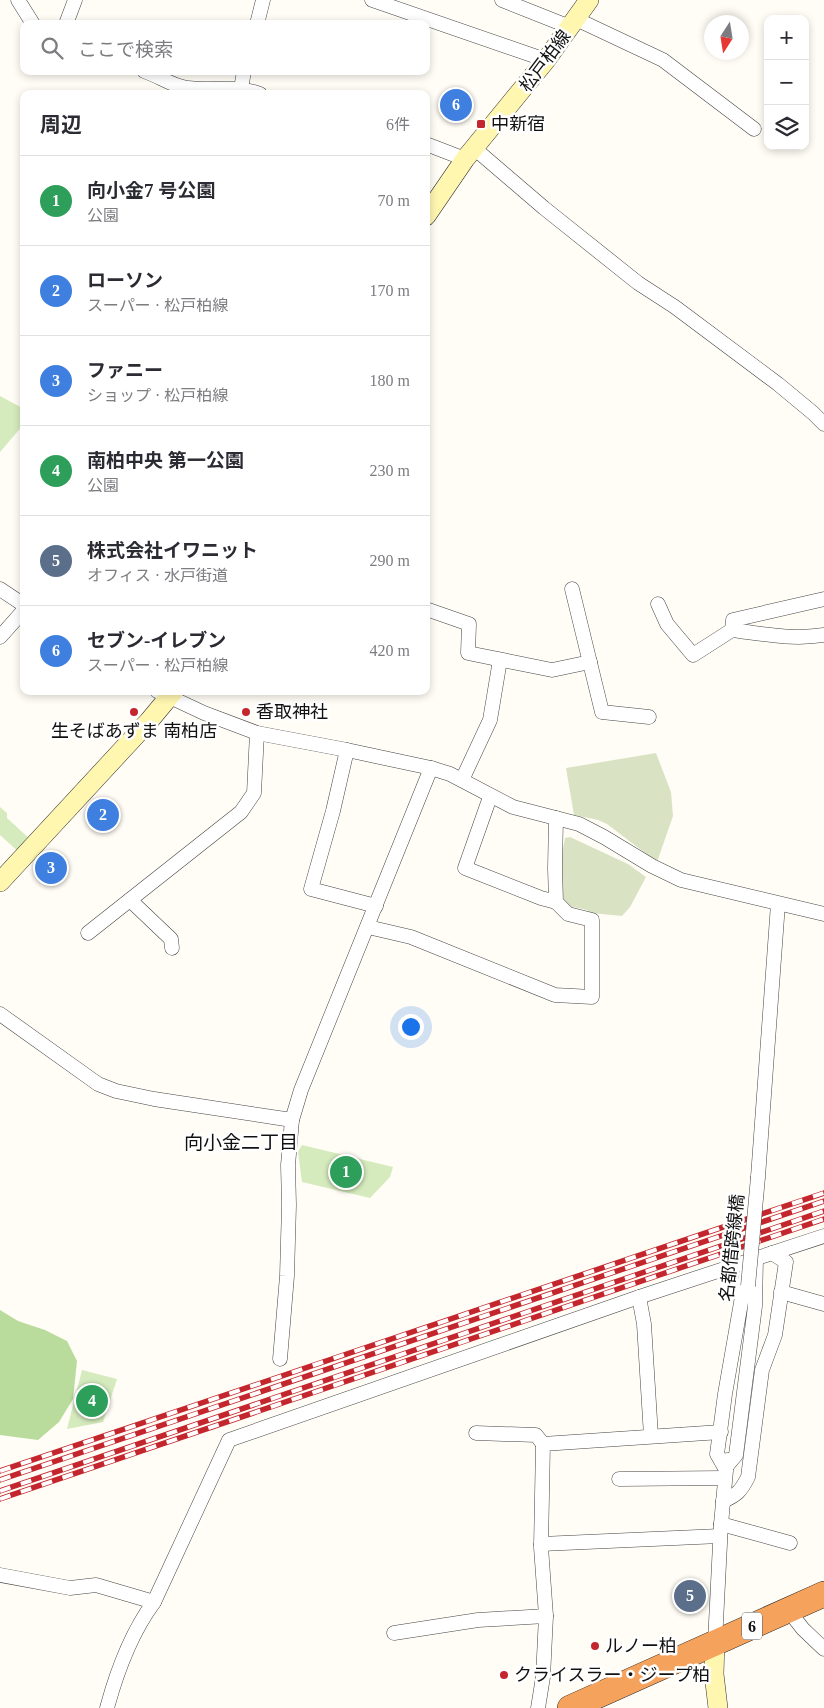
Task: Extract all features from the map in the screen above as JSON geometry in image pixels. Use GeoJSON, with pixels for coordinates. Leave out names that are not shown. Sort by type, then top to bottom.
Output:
{"type":"FeatureCollection","features":[{"type":"Feature","properties":{"kind":"highway","name":"6"},"geometry":{"type":"LineString","coordinates":[[570,1708],[824,1594]]}},
{"type":"Feature","properties":{"kind":"main road","name":"松戸柏線"},"geometry":{"type":"LineString","coordinates":[[430,210],[470,153],[546,60],[588,0]]}},
{"type":"Feature","properties":{"kind":"main road"},"geometry":{"type":"LineString","coordinates":[[0,882],[165,695]]}},
{"type":"Feature","properties":{"kind":"main road"},"geometry":{"type":"LineString","coordinates":[[715,1642],[714,1674],[718,1708]]}},
{"type":"Feature","properties":{"kind":"street"},"geometry":{"type":"LineString","coordinates":[[18,0],[30,20]]}},
{"type":"Feature","properties":{"kind":"street"},"geometry":{"type":"LineString","coordinates":[[68,20],[75,0]]}},
{"type":"Feature","properties":{"kind":"street"},"geometry":{"type":"LineString","coordinates":[[258,20],[262,0]]}},
{"type":"Feature","properties":{"kind":"street"},"geometry":{"type":"LineString","coordinates":[[372,0],[546,60]]}},
{"type":"Feature","properties":{"kind":"street"},"geometry":{"type":"LineString","coordinates":[[502,0],[573,23],[663,60],[754,129]]}},
{"type":"Feature","properties":{"kind":"street"},"geometry":{"type":"LineString","coordinates":[[153,75],[184,88],[245,90]]}},
{"type":"Feature","properties":{"kind":"street"},"geometry":{"type":"LineString","coordinates":[[241,89],[243,75]]}},
{"type":"Feature","properties":{"kind":"street"},"geometry":{"type":"LineString","coordinates":[[430,145],[470,153],[544,208],[638,283],[682,312],[785,390],[824,424]]}},
{"type":"Feature","properties":{"kind":"street"},"geometry":{"type":"LineString","coordinates":[[0,589],[20,602]]}},
{"type":"Feature","properties":{"kind":"street"},"geometry":{"type":"LineString","coordinates":[[572,590],[602,712],[649,717]]}},
{"type":"Feature","properties":{"kind":"street"},"geometry":{"type":"LineString","coordinates":[[732,630],[733,620],[824,599]]}},
{"type":"Feature","properties":{"kind":"street"},"geometry":{"type":"LineString","coordinates":[[658,604],[667,624],[693,656],[732,630],[788,638],[807,638],[824,635]]}},
{"type":"Feature","properties":{"kind":"street"},"geometry":{"type":"LineString","coordinates":[[430,609],[469,624],[468,653],[552,670],[590,662]]}},
{"type":"Feature","properties":{"kind":"street"},"geometry":{"type":"LineString","coordinates":[[0,637],[20,614]]}},
{"type":"Feature","properties":{"kind":"street"},"geometry":{"type":"LineString","coordinates":[[462,780],[490,720],[500,660]]}},
{"type":"Feature","properties":{"kind":"street"},"geometry":{"type":"LineString","coordinates":[[171,695],[204,713],[257,733],[347,750],[431,768],[450,774],[490,797],[513,807],[579,824],[604,836],[652,866],[681,880],[824,914]]}},
{"type":"Feature","properties":{"kind":"street"},"geometry":{"type":"LineString","coordinates":[[88,933],[241,812],[254,793],[257,733]]}},
{"type":"Feature","properties":{"kind":"street"},"geometry":{"type":"LineString","coordinates":[[347,750],[311,889],[376,906]]}},
{"type":"Feature","properties":{"kind":"street"},"geometry":{"type":"LineString","coordinates":[[280,1359],[287,1276],[288,1166],[292,1120],[301,1090],[431,768]]}},
{"type":"Feature","properties":{"kind":"street"},"geometry":{"type":"LineString","coordinates":[[368,927],[411,937],[555,995],[592,997],[592,920],[568,914],[556,902],[541,898],[465,868],[490,797]]}},
{"type":"Feature","properties":{"kind":"street"},"geometry":{"type":"LineString","coordinates":[[556,818],[556,902]]}},
{"type":"Feature","properties":{"kind":"street"},"geometry":{"type":"LineString","coordinates":[[130,900],[171,939],[172,948]]}},
{"type":"Feature","properties":{"kind":"street","name":"名都借跨線橋"},"geometry":{"type":"LineString","coordinates":[[726,1466],[748,1286],[778,904]]}},
{"type":"Feature","properties":{"kind":"street"},"geometry":{"type":"LineString","coordinates":[[2,1020],[98,1084],[116,1091],[154,1099],[292,1120]]}},
{"type":"Feature","properties":{"kind":"street"},"geometry":{"type":"LineString","coordinates":[[108,1708],[115,1679],[128,1648],[142,1618],[154,1602],[230,1440],[824,1236]]}},
{"type":"Feature","properties":{"kind":"street"},"geometry":{"type":"LineString","coordinates":[[723,1501],[736,1496],[748,1477],[762,1370],[775,1335],[786,1262],[772,1253]]}},
{"type":"Feature","properties":{"kind":"street"},"geometry":{"type":"LineString","coordinates":[[726,1466],[717,1454],[725,1394],[752,1260]]}},
{"type":"Feature","properties":{"kind":"street"},"geometry":{"type":"LineString","coordinates":[[715,1642],[726,1466],[736,1455],[755,1306],[752,1260]]}},
{"type":"Feature","properties":{"kind":"street"},"geometry":{"type":"LineString","coordinates":[[781,1292],[824,1304]]}},
{"type":"Feature","properties":{"kind":"street"},"geometry":{"type":"LineString","coordinates":[[639,1298],[644,1324],[651,1436]]}},
{"type":"Feature","properties":{"kind":"street"},"geometry":{"type":"LineString","coordinates":[[543,1444],[721,1432]]}},
{"type":"Feature","properties":{"kind":"street"},"geometry":{"type":"LineString","coordinates":[[476,1433],[536,1435],[543,1444],[541,1544],[546,1616],[543,1677],[538,1708]]}},
{"type":"Feature","properties":{"kind":"street"},"geometry":{"type":"LineString","coordinates":[[619,1479],[726,1466]]}},
{"type":"Feature","properties":{"kind":"street"},"geometry":{"type":"LineString","coordinates":[[541,1544],[721,1530],[790,1542]]}},
{"type":"Feature","properties":{"kind":"street"},"geometry":{"type":"LineString","coordinates":[[0,1575],[70,1588],[96,1585],[154,1602]]}},
{"type":"Feature","properties":{"kind":"street"},"geometry":{"type":"LineString","coordinates":[[788,1610],[803,1629],[824,1649]]}},
{"type":"Feature","properties":{"kind":"street"},"geometry":{"type":"LineString","coordinates":[[394,1633],[478,1620],[546,1616]]}},
{"type":"Feature","properties":{"kind":"green space"},"geometry":{"type":"Polygon","coordinates":[[[0,396],[20,407],[20,429],[0,452],[0,396]]]}},
{"type":"Feature","properties":{"kind":"green space"},"geometry":{"type":"Polygon","coordinates":[[[656,753],[671,792],[673,816],[657,862],[607,824],[574,815],[566,768],[656,753]]]}},
{"type":"Feature","properties":{"kind":"green space"},"geometry":{"type":"Polygon","coordinates":[[[0,807],[7,813],[7,818],[32,841],[21,854],[0,835],[0,807]]]}},
{"type":"Feature","properties":{"kind":"green space"},"geometry":{"type":"Polygon","coordinates":[[[570,837],[628,864],[646,877],[630,907],[622,916],[591,913],[587,910],[564,905],[560,864],[565,838],[570,837]]]}},
{"type":"Feature","properties":{"kind":"green space"},"geometry":{"type":"Polygon","coordinates":[[[302,1145],[393,1167],[390,1177],[370,1198],[302,1182],[298,1152],[302,1145]]]}},
{"type":"Feature","properties":{"kind":"green space"},"geometry":{"type":"Polygon","coordinates":[[[0,1310],[18,1321],[45,1330],[67,1341],[77,1361],[73,1399],[59,1422],[38,1440],[0,1435],[0,1310]]]}},
{"type":"Feature","properties":{"kind":"green space"},"geometry":{"type":"Polygon","coordinates":[[[82,1370],[117,1379],[103,1422],[67,1429],[82,1370]]]}},
{"type":"Feature","properties":{"kind":"railway"},"geometry":{"type":"LineString","coordinates":[[0,1471],[824,1193]]}},
{"type":"Feature","properties":{"kind":"railway"},"geometry":{"type":"LineString","coordinates":[[0,1480],[824,1201]]}},
{"type":"Feature","properties":{"kind":"railway"},"geometry":{"type":"LineString","coordinates":[[0,1491],[824,1211]]}},
{"type":"Feature","properties":{"kind":"railway"},"geometry":{"type":"LineString","coordinates":[[0,1499],[824,1219]]}},
{"type":"Feature","properties":{"kind":"place","name":"セブン-イレブン"},"geometry":{"type":"Point","coordinates":[456,105]}},
{"type":"Feature","properties":{"kind":"place","name":"中新宿"},"geometry":{"type":"Point","coordinates":[481,124]}},
{"type":"Feature","properties":{"kind":"place","name":"生そばあずま 南柏店"},"geometry":{"type":"Point","coordinates":[134,712]}},
{"type":"Feature","properties":{"kind":"place","name":"香取神社"},"geometry":{"type":"Point","coordinates":[246,712]}},
{"type":"Feature","properties":{"kind":"place","name":"ローソン"},"geometry":{"type":"Point","coordinates":[103,815]}},
{"type":"Feature","properties":{"kind":"place","name":"ファニー"},"geometry":{"type":"Point","coordinates":[51,868]}},
{"type":"Feature","properties":{"kind":"place","name":"向小金7 号公園"},"geometry":{"type":"Point","coordinates":[346,1172]}},
{"type":"Feature","properties":{"kind":"place","name":"南柏中央 第一公園"},"geometry":{"type":"Point","coordinates":[92,1401]}},
{"type":"Feature","properties":{"kind":"place","name":"株式会社イワニット"},"geometry":{"type":"Point","coordinates":[690,1596]}},
{"type":"Feature","properties":{"kind":"place","name":"ルノー柏"},"geometry":{"type":"Point","coordinates":[595,1646]}},
{"type":"Feature","properties":{"kind":"place","name":"クライスラー・ジープ柏"},"geometry":{"type":"Point","coordinates":[504,1675]}},
{"type":"Feature","properties":{"kind":"district","name":"向小金二丁目"},"geometry":{"type":"Point","coordinates":[241,1142]}}]}
